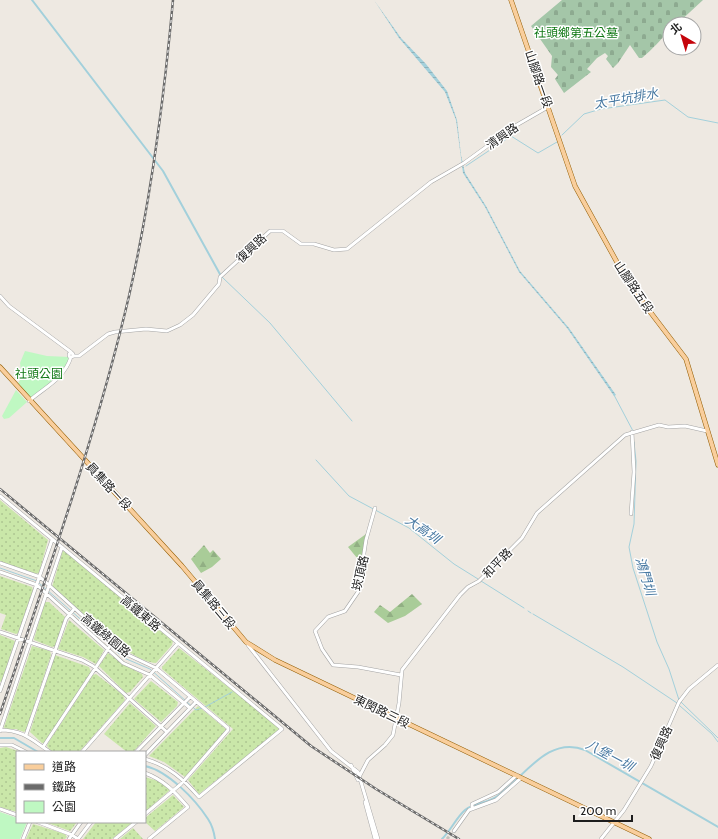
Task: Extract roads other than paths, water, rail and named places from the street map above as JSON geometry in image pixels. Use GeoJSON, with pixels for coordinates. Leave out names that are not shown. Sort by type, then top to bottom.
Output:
{"type":"FeatureCollection","features":[{"type":"Feature","properties":{"kind":"main road","name":"山腳路一段"},"geometry":{"type":"LineString","coordinates":[[511,0],[562,143]]}},
{"type":"Feature","properties":{"kind":"main road","name":"山腳路五段"},"geometry":{"type":"LineString","coordinates":[[562,143],[576,186],[629,284],[686,359],[718,465]]}},
{"type":"Feature","properties":{"kind":"main road","name":"員集路一段"},"geometry":{"type":"LineString","coordinates":[[0,367],[30,401]]}},
{"type":"Feature","properties":{"kind":"main road","name":"員集路一段"},"geometry":{"type":"LineString","coordinates":[[0,370],[182,566]]}},
{"type":"Feature","properties":{"kind":"main road","name":"員集路三段"},"geometry":{"type":"LineString","coordinates":[[182,566],[246,642]]}},
{"type":"Feature","properties":{"kind":"main road","name":"東閔路三段"},"geometry":{"type":"LineString","coordinates":[[246,642],[275,660],[649,839]]}},
{"type":"Feature","properties":{"kind":"street","name":"清興路"},"geometry":{"type":"LineString","coordinates":[[458,167],[515,126],[548,107]]}},
{"type":"Feature","properties":{"kind":"street","name":"復興路"},"geometry":{"type":"LineString","coordinates":[[72,355],[79,356],[108,334],[114,332],[146,329],[167,331],[180,325],[193,315],[219,284],[220,277],[265,234],[272,230],[283,231],[301,244],[314,244],[334,250],[347,249],[431,182],[458,167]]}},
{"type":"Feature","properties":{"kind":"street"},"geometry":{"type":"LineString","coordinates":[[0,296],[14,310],[72,355],[61,376],[30,401]]}},
{"type":"Feature","properties":{"kind":"street","name":"和平路"},"geometry":{"type":"LineString","coordinates":[[358,778],[373,754],[389,741],[393,735],[402,670],[454,601],[468,587],[480,580],[522,538],[537,513],[579,477],[620,438],[633,432],[659,425],[668,427],[685,426],[707,431]]}},
{"type":"Feature","properties":{"kind":"street"},"geometry":{"type":"LineString","coordinates":[[631,514],[634,472],[633,432]]}},
{"type":"Feature","properties":{"kind":"street","name":"高鐵東路"},"geometry":{"type":"LineString","coordinates":[[0,496],[282,729],[200,797],[184,780]]}},
{"type":"Feature","properties":{"kind":"street","name":"崁頂路"},"geometry":{"type":"LineString","coordinates":[[375,508],[366,540],[358,592],[345,611],[328,617],[315,631],[322,649],[333,665],[358,667],[401,675]]}},
{"type":"Feature","properties":{"kind":"street"},"geometry":{"type":"LineString","coordinates":[[0,691],[52,540]]}},
{"type":"Feature","properties":{"kind":"street"},"geometry":{"type":"LineString","coordinates":[[49,751],[26,735],[13,730],[0,731],[62,547]]}},
{"type":"Feature","properties":{"kind":"street","name":"高鐵綠園路"},"geometry":{"type":"LineString","coordinates":[[0,563],[40,577],[48,586],[128,656],[156,668],[228,728],[228,730],[184,780]]}},
{"type":"Feature","properties":{"kind":"street","name":"高鐵綠園路"},"geometry":{"type":"LineString","coordinates":[[0,572],[37,585],[68,615],[123,663],[150,675],[190,708]]}},
{"type":"Feature","properties":{"kind":"street"},"geometry":{"type":"LineString","coordinates":[[26,735],[68,615],[74,609]]}},
{"type":"Feature","properties":{"kind":"street"},"geometry":{"type":"LineString","coordinates":[[0,632],[82,660],[96,668],[167,732]]}},
{"type":"Feature","properties":{"kind":"street"},"geometry":{"type":"LineString","coordinates":[[246,642],[331,751],[351,765],[358,778],[377,839]]}},
{"type":"Feature","properties":{"kind":"street"},"geometry":{"type":"LineString","coordinates":[[43,747],[112,643]]}},
{"type":"Feature","properties":{"kind":"street"},"geometry":{"type":"LineString","coordinates":[[83,751],[178,643]]}},
{"type":"Feature","properties":{"kind":"street","name":"復興路"},"geometry":{"type":"LineString","coordinates":[[614,823],[640,784],[656,754],[679,703],[689,689],[718,665]]}},
{"type":"Feature","properties":{"kind":"street"},"geometry":{"type":"LineString","coordinates":[[137,751],[190,696]]}},
{"type":"Feature","properties":{"kind":"street"},"geometry":{"type":"LineString","coordinates":[[146,754],[196,702]]}},
{"type":"Feature","properties":{"kind":"street"},"geometry":{"type":"LineString","coordinates":[[0,745],[12,745],[24,751]]}},
{"type":"Feature","properties":{"kind":"street"},"geometry":{"type":"LineString","coordinates":[[146,758],[161,764],[184,780],[146,813]]}},
{"type":"Feature","properties":{"kind":"street"},"geometry":{"type":"LineString","coordinates":[[146,773],[163,781],[174,790],[188,807],[149,839]]}},
{"type":"Feature","properties":{"kind":"street"},"geometry":{"type":"LineString","coordinates":[[472,809],[472,804],[498,792],[520,777]]}},
{"type":"Feature","properties":{"kind":"street"},"geometry":{"type":"LineString","coordinates":[[454,831],[464,815],[472,809],[496,800],[520,777]]}},
{"type":"Feature","properties":{"kind":"street"},"geometry":{"type":"LineString","coordinates":[[0,809],[16,815]]}},
{"type":"Feature","properties":{"kind":"street"},"geometry":{"type":"LineString","coordinates":[[23,839],[30,823]]}},
{"type":"Feature","properties":{"kind":"street"},"geometry":{"type":"LineString","coordinates":[[41,823],[72,835],[78,839],[90,823]]}},
{"type":"Feature","properties":{"kind":"street"},"geometry":{"type":"LineString","coordinates":[[69,839],[80,823]]}},
{"type":"Feature","properties":{"kind":"street"},"geometry":{"type":"LineString","coordinates":[[115,839],[135,823]]}},
{"type":"Feature","properties":{"kind":"street"},"geometry":{"type":"LineString","coordinates":[[601,839],[614,823]]}},
{"type":"Feature","properties":{"kind":"water"},"geometry":{"type":"Polygon","coordinates":[[[374,0],[401,38],[426,64],[447,91],[457,120],[461,155],[465,173],[486,206],[520,271],[569,328],[616,395],[614,396],[567,328],[519,272],[485,207],[463,173],[456,120],[445,92],[399,38],[374,0]]]}},
{"type":"Feature","properties":{"kind":"waterway"},"geometry":{"type":"LineString","coordinates":[[32,0],[163,171],[221,276]]}},
{"type":"Feature","properties":{"kind":"waterway","name":"太平坑排水"},"geometry":{"type":"LineString","coordinates":[[562,135],[584,114],[601,109],[665,100],[688,117],[718,123]]}},
{"type":"Feature","properties":{"kind":"waterway","name":"太平坑排水"},"geometry":{"type":"LineString","coordinates":[[466,166],[511,136],[538,153],[557,142]]}},
{"type":"Feature","properties":{"kind":"waterway"},"geometry":{"type":"LineString","coordinates":[[222,277],[270,323],[352,421]]}},
{"type":"Feature","properties":{"kind":"waterway","name":"鴻門圳"},"geometry":{"type":"LineString","coordinates":[[614,395],[633,431]]}},
{"type":"Feature","properties":{"kind":"waterway","name":"鴻門圳"},"geometry":{"type":"LineString","coordinates":[[634,442],[636,461],[634,524],[629,547],[633,568],[657,642],[669,669],[679,700]]}},
{"type":"Feature","properties":{"kind":"waterway","name":"大高圳"},"geometry":{"type":"LineString","coordinates":[[316,460],[349,496],[409,528],[454,564],[478,579]]}},
{"type":"Feature","properties":{"kind":"waterway"},"geometry":{"type":"LineString","coordinates":[[0,568],[37,581]]}},
{"type":"Feature","properties":{"kind":"waterway","name":"大高圳"},"geometry":{"type":"LineString","coordinates":[[481,581],[524,608]]}},
{"type":"Feature","properties":{"kind":"waterway"},"geometry":{"type":"LineString","coordinates":[[39,583],[109,644]]}},
{"type":"Feature","properties":{"kind":"waterway","name":"大高圳"},"geometry":{"type":"LineString","coordinates":[[533,614],[623,667],[677,703]]}},
{"type":"Feature","properties":{"kind":"waterway"},"geometry":{"type":"LineString","coordinates":[[111,647],[124,658],[150,669],[196,710],[202,708]]}},
{"type":"Feature","properties":{"kind":"waterway"},"geometry":{"type":"LineString","coordinates":[[205,707],[232,692]]}},
{"type":"Feature","properties":{"kind":"waterway","name":"鴻門圳"},"geometry":{"type":"LineString","coordinates":[[681,702],[718,738]]}},
{"type":"Feature","properties":{"kind":"waterway","name":"鴻門圳"},"geometry":{"type":"LineString","coordinates":[[680,706],[712,734],[718,742]]}},
{"type":"Feature","properties":{"kind":"waterway","name":"八堡一圳"},"geometry":{"type":"LineString","coordinates":[[0,738],[14,738],[36,751]]}},
{"type":"Feature","properties":{"kind":"waterway","name":"八堡一圳"},"geometry":{"type":"LineString","coordinates":[[442,839],[465,810],[496,797],[526,770],[548,753],[559,748],[571,747],[585,750],[718,827]]}},
{"type":"Feature","properties":{"kind":"waterway","name":"八堡一圳"},"geometry":{"type":"LineString","coordinates":[[146,766],[154,769],[172,780],[196,803],[209,821],[213,829],[215,839]]}},
{"type":"Feature","properties":{"kind":"tunnel"},"geometry":{"type":"LineString","coordinates":[[447,839],[454,831]]}},
{"type":"Feature","properties":{"kind":"railway"},"geometry":{"type":"LineString","coordinates":[[0,714],[86,454],[116,349],[129,296],[144,223],[156,149],[173,0]]}},
{"type":"Feature","properties":{"kind":"railway"},"geometry":{"type":"LineString","coordinates":[[0,489],[311,746],[376,789],[459,839]]}},
{"type":"Feature","properties":{"kind":"park label","name":"社頭鄉第五公墓"},"geometry":{"type":"Point","coordinates":[576,32]}},
{"type":"Feature","properties":{"kind":"park label","name":"社頭公園"},"geometry":{"type":"Point","coordinates":[39,373]}}]}
